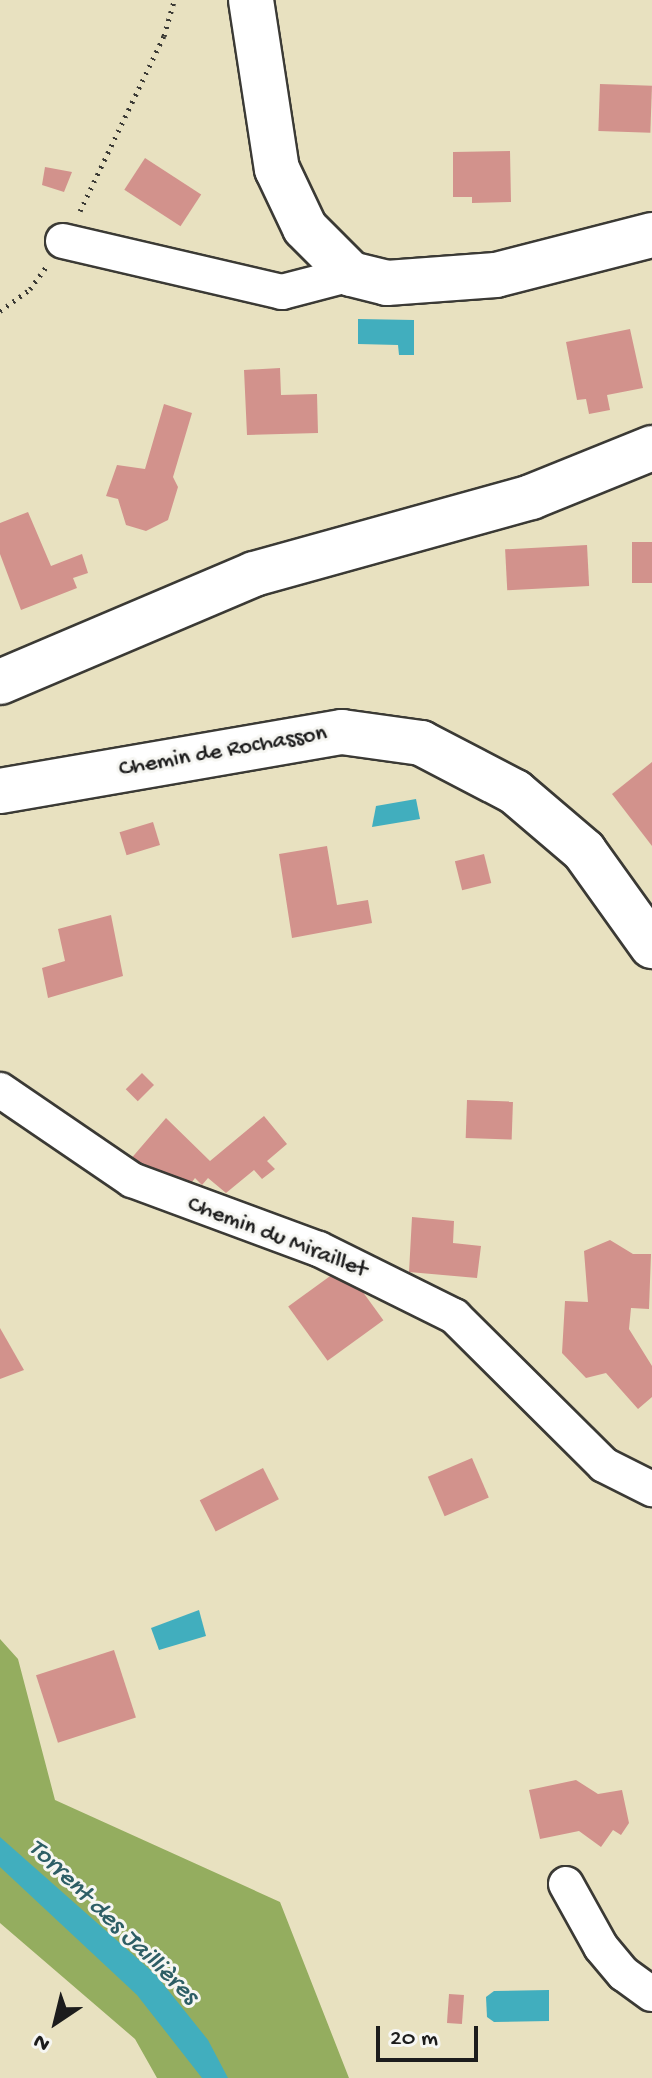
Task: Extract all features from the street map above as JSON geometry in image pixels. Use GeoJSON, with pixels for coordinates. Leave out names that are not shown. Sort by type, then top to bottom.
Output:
{"type":"FeatureCollection","features":[{"type":"Feature","properties":{"kind":"street"},"geometry":{"type":"LineString","coordinates":[[251,0],[277,169],[305,228],[351,274]]}},
{"type":"Feature","properties":{"kind":"street"},"geometry":{"type":"LineString","coordinates":[[63,241],[282,292],[351,274],[387,283],[496,275],[652,235]]}},
{"type":"Feature","properties":{"kind":"street"},"geometry":{"type":"LineString","coordinates":[[0,682],[254,574],[531,497],[652,448]]}},
{"type":"Feature","properties":{"kind":"street","name":"Chemin de Rochasson"},"geometry":{"type":"LineString","coordinates":[[5,795],[342,732],[421,743],[515,792],[584,851],[652,946]]}},
{"type":"Feature","properties":{"kind":"street","name":"Chemin du Miraillet"},"geometry":{"type":"LineString","coordinates":[[0,1090],[132,1180],[319,1249],[454,1316],[604,1465],[652,1489]]}},
{"type":"Feature","properties":{"kind":"street"},"geometry":{"type":"LineString","coordinates":[[566,1884],[601,1947],[624,1974],[652,1994]]}},
{"type":"Feature","properties":{"kind":"path"},"geometry":{"type":"LineString","coordinates":[[0,311],[30,289],[63,241],[121,131],[164,36],[174,0]]}},
{"type":"Feature","properties":{"kind":"green space"},"geometry":{"type":"Polygon","coordinates":[[[0,1639],[18,1659],[55,1800],[280,1902],[349,2078],[157,2078],[135,2039],[0,1923],[0,1639]]]}},
{"type":"Feature","properties":{"kind":"water"},"geometry":{"type":"Polygon","coordinates":[[[358,319],[414,320],[414,355],[399,355],[398,345],[358,344],[358,319]]]}},
{"type":"Feature","properties":{"kind":"water"},"geometry":{"type":"Polygon","coordinates":[[[416,799],[420,819],[372,827],[376,806],[416,799]]]}},
{"type":"Feature","properties":{"kind":"water"},"geometry":{"type":"Polygon","coordinates":[[[199,1610],[206,1636],[159,1650],[151,1628],[199,1610]]]}},
{"type":"Feature","properties":{"kind":"water"},"geometry":{"type":"Polygon","coordinates":[[[0,1837],[156,1975],[208,2040],[228,2078],[202,2078],[137,1995],[0,1867],[0,1837]]]}},
{"type":"Feature","properties":{"kind":"water"},"geometry":{"type":"Polygon","coordinates":[[[549,1990],[549,2021],[494,2022],[487,2017],[486,1997],[494,1991],[549,1990]]]}},
{"type":"Feature","properties":{"kind":"building"},"geometry":{"type":"Polygon","coordinates":[[[600,84],[652,86],[650,133],[598,131],[600,84]]]}},
{"type":"Feature","properties":{"kind":"building"},"geometry":{"type":"Polygon","coordinates":[[[510,151],[511,202],[472,203],[472,197],[453,197],[453,152],[510,151]]]}},
{"type":"Feature","properties":{"kind":"building"},"geometry":{"type":"Polygon","coordinates":[[[145,158],[201,194],[180,226],[124,190],[145,158]]]}},
{"type":"Feature","properties":{"kind":"building"},"geometry":{"type":"Polygon","coordinates":[[[45,167],[72,172],[64,192],[42,185],[45,167]]]}},
{"type":"Feature","properties":{"kind":"building"},"geometry":{"type":"Polygon","coordinates":[[[630,329],[643,388],[607,395],[610,410],[589,414],[586,399],[577,400],[566,342],[630,329]]]}},
{"type":"Feature","properties":{"kind":"building"},"geometry":{"type":"Polygon","coordinates":[[[280,368],[281,395],[317,394],[318,433],[247,435],[244,370],[280,368]]]}},
{"type":"Feature","properties":{"kind":"building"},"geometry":{"type":"Polygon","coordinates":[[[164,404],[192,413],[173,477],[178,487],[168,520],[146,531],[126,525],[118,499],[106,496],[117,465],[145,469],[164,404]]]}},
{"type":"Feature","properties":{"kind":"building"},"geometry":{"type":"Polygon","coordinates":[[[28,512],[51,566],[82,554],[88,573],[73,578],[77,588],[21,610],[0,554],[0,523],[28,512]]]}},
{"type":"Feature","properties":{"kind":"building"},"geometry":{"type":"Polygon","coordinates":[[[632,542],[652,542],[652,583],[632,583],[632,542]]]}},
{"type":"Feature","properties":{"kind":"building"},"geometry":{"type":"Polygon","coordinates":[[[587,545],[589,586],[507,590],[505,549],[587,545]]]}},
{"type":"Feature","properties":{"kind":"building"},"geometry":{"type":"Polygon","coordinates":[[[652,762],[652,846],[612,794],[652,762]]]}},
{"type":"Feature","properties":{"kind":"building"},"geometry":{"type":"Polygon","coordinates":[[[153,822],[160,845],[127,855],[120,832],[153,822]]]}},
{"type":"Feature","properties":{"kind":"building"},"geometry":{"type":"Polygon","coordinates":[[[327,846],[337,905],[368,900],[372,923],[292,938],[279,854],[327,846]]]}},
{"type":"Feature","properties":{"kind":"building"},"geometry":{"type":"Polygon","coordinates":[[[484,854],[491,883],[462,890],[455,861],[484,854]]]}},
{"type":"Feature","properties":{"kind":"building"},"geometry":{"type":"Polygon","coordinates":[[[111,915],[123,976],[48,998],[42,968],[65,961],[58,929],[111,915]]]}},
{"type":"Feature","properties":{"kind":"building"},"geometry":{"type":"Polygon","coordinates":[[[142,1073],[154,1085],[138,1101],[126,1089],[142,1073]]]}},
{"type":"Feature","properties":{"kind":"building"},"geometry":{"type":"Polygon","coordinates":[[[467,1100],[513,1102],[512,1140],[466,1138],[467,1100]]]}},
{"type":"Feature","properties":{"kind":"building"},"geometry":{"type":"Polygon","coordinates":[[[264,1116],[287,1144],[267,1161],[275,1169],[262,1179],[254,1170],[226,1193],[208,1178],[202,1185],[195,1178],[186,1190],[129,1161],[166,1118],[210,1161],[264,1116]]]}},
{"type":"Feature","properties":{"kind":"building"},"geometry":{"type":"Polygon","coordinates":[[[412,1217],[454,1221],[453,1243],[481,1246],[477,1278],[409,1272],[412,1217]]]}},
{"type":"Feature","properties":{"kind":"building"},"geometry":{"type":"Polygon","coordinates":[[[610,1240],[633,1254],[651,1254],[649,1309],[631,1308],[629,1329],[652,1366],[652,1397],[638,1409],[606,1373],[586,1378],[562,1353],[565,1301],[588,1302],[584,1251],[610,1240]]]}},
{"type":"Feature","properties":{"kind":"building"},"geometry":{"type":"Polygon","coordinates":[[[344,1266],[383,1320],[328,1361],[288,1307],[344,1266]]]}},
{"type":"Feature","properties":{"kind":"building"},"geometry":{"type":"Polygon","coordinates":[[[0,1328],[24,1370],[0,1379],[0,1328]]]}},
{"type":"Feature","properties":{"kind":"building"},"geometry":{"type":"Polygon","coordinates":[[[472,1458],[489,1498],[445,1516],[428,1477],[472,1458]]]}},
{"type":"Feature","properties":{"kind":"building"},"geometry":{"type":"Polygon","coordinates":[[[263,1468],[279,1499],[216,1531],[200,1500],[263,1468]]]}},
{"type":"Feature","properties":{"kind":"building"},"geometry":{"type":"Polygon","coordinates":[[[114,1650],[136,1718],[58,1743],[36,1675],[114,1650]]]}},
{"type":"Feature","properties":{"kind":"building"},"geometry":{"type":"Polygon","coordinates":[[[576,1780],[598,1794],[622,1790],[629,1823],[621,1835],[613,1830],[601,1847],[579,1831],[540,1839],[529,1790],[576,1780]]]}},
{"type":"Feature","properties":{"kind":"building"},"geometry":{"type":"Polygon","coordinates":[[[449,1994],[464,1995],[462,2024],[447,2023],[449,1994]]]}},
{"type":"Feature","properties":{"kind":"water label","name":"Torrent des Jaillières"},"geometry":{"type":"Point","coordinates":[112,1923]}}]}
